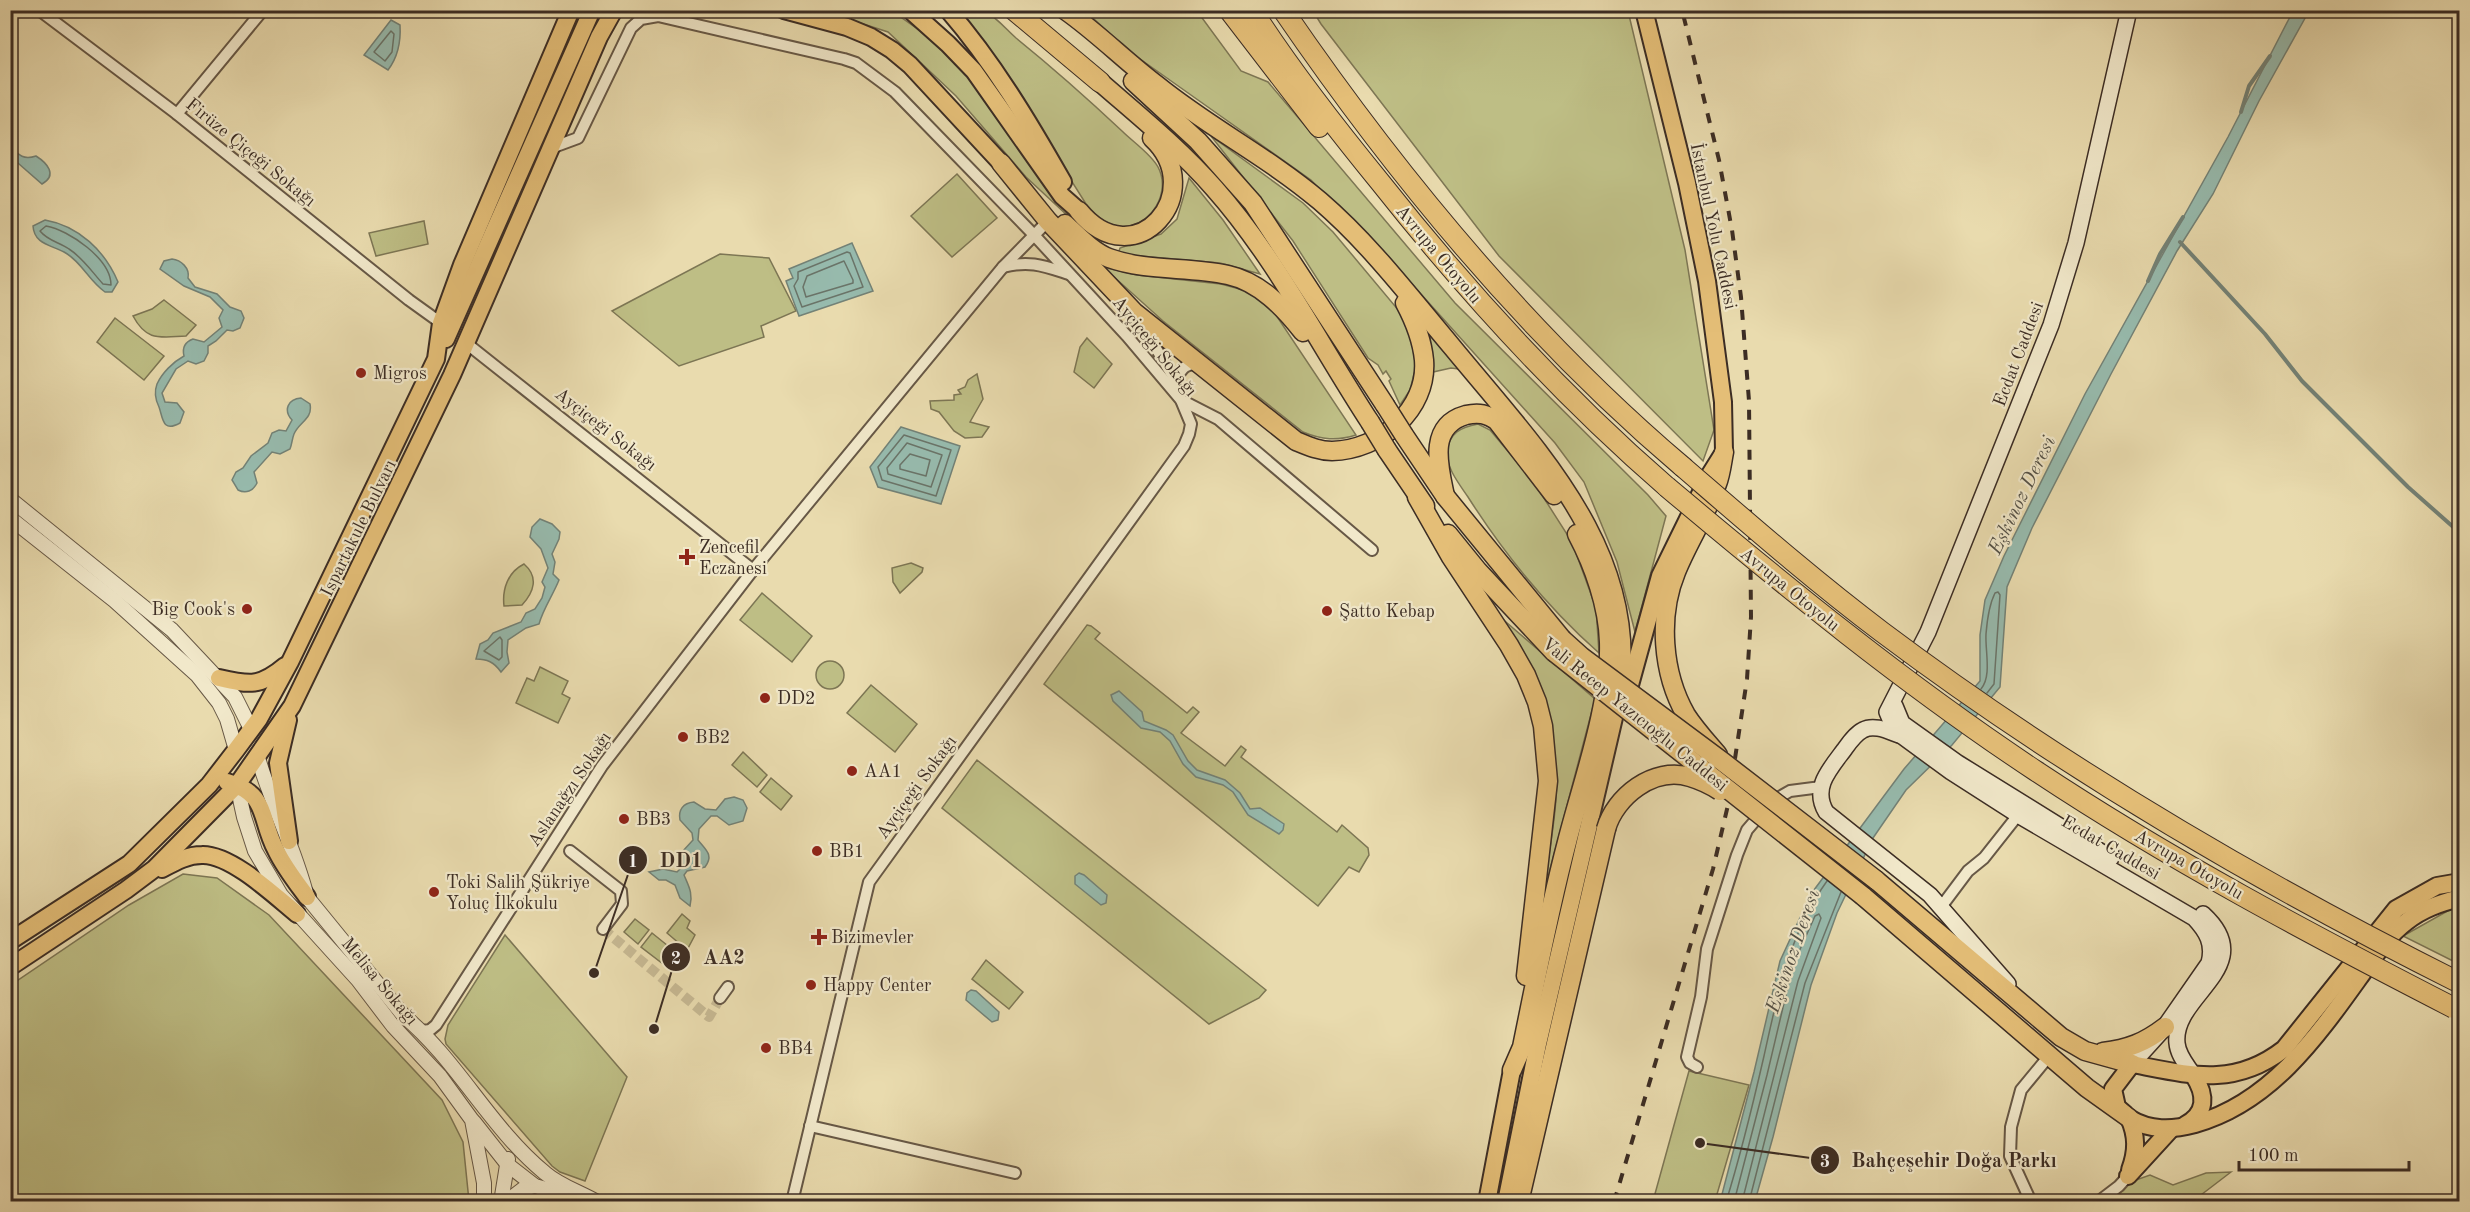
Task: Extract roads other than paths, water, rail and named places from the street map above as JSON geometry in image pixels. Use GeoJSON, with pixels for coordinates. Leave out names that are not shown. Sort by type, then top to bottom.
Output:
{"type":"FeatureCollection","features":[{"type":"Feature","properties":{"kind":"highway"},"geometry":{"type":"LineString","coordinates":[[1014,10],[1186,158],[1235,213],[1291,295],[1329,360]]}},
{"type":"Feature","properties":{"kind":"highway","name":"Vali Recep Yazıcıoğlu Caddesi"},"geometry":{"type":"LineString","coordinates":[[1056,10],[1065,22],[1226,169],[1273,232],[1445,496],[1558,646],[1591,664],[1876,879],[2061,1037],[2092,1054],[2132,1064]]}},
{"type":"Feature","properties":{"kind":"highway"},"geometry":{"type":"LineString","coordinates":[[1065,10],[1158,86],[1209,123],[1278,167],[1322,202],[1384,266],[1548,465],[1587,526],[1605,566],[1618,608],[1623,638],[1623,668],[1616,709]]}},
{"type":"Feature","properties":{"kind":"highway"},"geometry":{"type":"LineString","coordinates":[[1229,10],[1360,178],[1407,226],[1425,239]]}},
{"type":"Feature","properties":{"kind":"highway","name":"Avrupa Otoyolu"},"geometry":{"type":"LineString","coordinates":[[1252,10],[1335,126],[1425,239],[1551,378],[1620,446],[1667,487],[1832,623],[1942,705],[2038,772],[2206,876],[2457,1010]]}},
{"type":"Feature","properties":{"kind":"highway","name":"Avrupa Otoyolu"},"geometry":{"type":"LineString","coordinates":[[1284,12],[1344,95],[1464,245],[1550,340],[1646,435],[1881,631],[2021,731],[2172,828],[2334,918],[2460,983]]}},
{"type":"Feature","properties":{"kind":"highway"},"geometry":{"type":"LineString","coordinates":[[1079,212],[1098,230],[1113,236],[1128,237],[1143,233],[1154,225],[1164,216],[1171,202],[1173,183],[1171,166],[1161,147],[1117,106],[1100,82]]}},
{"type":"Feature","properties":{"kind":"highway"},"geometry":{"type":"LineString","coordinates":[[1002,163],[1048,221],[1134,312],[1296,441],[1314,448],[1331,451],[1353,447],[1375,439],[1390,430],[1409,412],[1420,390],[1424,361],[1414,320],[1384,266]]}},
{"type":"Feature","properties":{"kind":"highway"},"geometry":{"type":"LineString","coordinates":[[1002,163],[1079,236],[1107,257],[1158,269],[1227,275],[1242,279],[1269,296],[1329,360]]}},
{"type":"Feature","properties":{"kind":"highway","name":"Vali Recep Yazıcıoğlu Caddesi"},"geometry":{"type":"LineString","coordinates":[[1329,360],[1418,497],[1478,571],[1558,646],[1706,771],[1863,896],[2087,1088],[2128,1116]]}},
{"type":"Feature","properties":{"kind":"highway"},"geometry":{"type":"LineString","coordinates":[[1445,496],[1437,459],[1442,433],[1459,417],[1474,413],[1487,414],[1508,434],[1567,514],[1592,567],[1607,621],[1608,674],[1602,707],[1564,855],[1522,1047],[1512,1070]]}},
{"type":"Feature","properties":{"kind":"highway"},"geometry":{"type":"LineString","coordinates":[[1723,762],[1687,716],[1677,696],[1666,653],[1666,628],[1668,599],[1675,574],[1717,484],[1724,452]]}},
{"type":"Feature","properties":{"kind":"highway"},"geometry":{"type":"LineString","coordinates":[[1418,497],[1451,557],[1526,675],[1537,702],[1543,726],[1548,781],[1546,810],[1512,1070]]}},
{"type":"Feature","properties":{"kind":"highway"},"geometry":{"type":"LineString","coordinates":[[1519,1202],[1610,815],[1632,789],[1667,776],[1688,776],[1716,789],[1755,812]]}},
{"type":"Feature","properties":{"kind":"highway"},"geometry":{"type":"LineString","coordinates":[[2092,1054],[2135,1046],[2164,1027]]}},
{"type":"Feature","properties":{"kind":"main road","name":"Ispartakule Bulvarı"},"geometry":{"type":"LineString","coordinates":[[10,941],[129,864],[208,784],[251,729],[290,662],[436,359],[441,323],[483,215],[571,10]]}},
{"type":"Feature","properties":{"kind":"main road"},"geometry":{"type":"LineString","coordinates":[[436,359],[592,10]]}},
{"type":"Feature","properties":{"kind":"main road","name":"Ispartakule Bulvarı"},"geometry":{"type":"LineString","coordinates":[[10,967],[154,869],[237,785],[258,758],[292,706],[400,486],[466,343],[599,37],[614,10]]}},
{"type":"Feature","properties":{"kind":"main road"},"geometry":{"type":"LineString","coordinates":[[784,10],[847,27],[871,37],[892,50],[1002,163]]}},
{"type":"Feature","properties":{"kind":"main road"},"geometry":{"type":"LineString","coordinates":[[910,10],[974,71],[1062,196],[1079,212]]}},
{"type":"Feature","properties":{"kind":"main road"},"geometry":{"type":"LineString","coordinates":[[948,10],[971,36],[995,70],[1052,161],[1079,212]]}},
{"type":"Feature","properties":{"kind":"main road","name":"İstanbul Yolu Caddesi"},"geometry":{"type":"LineString","coordinates":[[1644,10],[1687,183],[1707,281],[1723,402],[1724,452]]}},
{"type":"Feature","properties":{"kind":"main road","name":"Ecdat Caddesi"},"geometry":{"type":"LineString","coordinates":[[2129,10],[2076,243],[2051,325],[1928,632],[1887,712],[1895,731],[1910,738],[1955,768],[2018,815],[2194,918],[2205,930],[2212,951],[2209,963],[2164,1027],[2132,1064]]}},
{"type":"Feature","properties":{"kind":"main road"},"geometry":{"type":"LineString","coordinates":[[1506,1202],[1538,1044],[1616,709],[1630,685],[1665,565],[1709,476],[1724,452]]}},
{"type":"Feature","properties":{"kind":"main road"},"geometry":{"type":"LineString","coordinates":[[219,678],[243,683],[257,683],[267,680],[290,662]]}},
{"type":"Feature","properties":{"kind":"main road"},"geometry":{"type":"LineString","coordinates":[[289,841],[278,764],[292,706]]}},
{"type":"Feature","properties":{"kind":"main road"},"geometry":{"type":"LineString","coordinates":[[1910,738],[1874,728],[1864,729],[1855,736],[1828,771],[1821,788],[1821,802],[1827,812],[1883,856],[1941,907],[2033,1014]]}},
{"type":"Feature","properties":{"kind":"main road"},"geometry":{"type":"LineString","coordinates":[[251,729],[258,758]]}},
{"type":"Feature","properties":{"kind":"main road"},"geometry":{"type":"LineString","coordinates":[[236,750],[237,785]]}},
{"type":"Feature","properties":{"kind":"main road","name":"Ecdat Caddesi"},"geometry":{"type":"LineString","coordinates":[[1955,768],[2205,915],[2217,930],[2222,941],[2220,964],[2177,1033],[2180,1055],[2194,1076]]}},
{"type":"Feature","properties":{"kind":"main road"},"geometry":{"type":"LineString","coordinates":[[208,784],[227,782],[237,785],[248,790],[257,800],[275,849],[307,897]]}},
{"type":"Feature","properties":{"kind":"main road"},"geometry":{"type":"LineString","coordinates":[[135,884],[182,858],[208,855],[236,867],[297,914]]}},
{"type":"Feature","properties":{"kind":"main road"},"geometry":{"type":"LineString","coordinates":[[2460,882],[2437,886],[2396,909],[2284,1049],[2268,1062],[2235,1074],[2194,1076],[2132,1064],[2113,1089],[2117,1107],[2142,1125],[2168,1128],[2209,1120],[2238,1106],[2274,1081],[2299,1057],[2388,939],[2406,922],[2434,904],[2460,898]]}},
{"type":"Feature","properties":{"kind":"main road"},"geometry":{"type":"LineString","coordinates":[[1487,1202],[1512,1070]]}},
{"type":"Feature","properties":{"kind":"main road"},"geometry":{"type":"LineString","coordinates":[[2128,1176],[2168,1128],[2190,1122],[2203,1106],[2202,1090],[2194,1076]]}},
{"type":"Feature","properties":{"kind":"main road"},"geometry":{"type":"LineString","coordinates":[[2128,1116],[2135,1131],[2136,1144],[2135,1158],[2128,1176]]}},
{"type":"Feature","properties":{"kind":"street","name":"Firüze Çiçeği Sokağı"},"geometry":{"type":"LineString","coordinates":[[39,10],[177,114],[441,323]]}},
{"type":"Feature","properties":{"kind":"street"},"geometry":{"type":"LineString","coordinates":[[177,114],[263,10]]}},
{"type":"Feature","properties":{"kind":"street","name":"Ayçiçeği Sokağı"},"geometry":{"type":"LineString","coordinates":[[551,148],[578,138],[631,28],[641,19],[658,16],[856,63],[895,92],[1034,235],[1181,400],[1191,424],[1184,446],[869,882],[792,1202]]}},
{"type":"Feature","properties":{"kind":"street"},"geometry":{"type":"LineString","coordinates":[[753,570],[1002,267],[1048,221]]}},
{"type":"Feature","properties":{"kind":"street"},"geometry":{"type":"LineString","coordinates":[[1002,267],[1035,263],[1070,274]]}},
{"type":"Feature","properties":{"kind":"street"},"geometry":{"type":"LineString","coordinates":[[1134,312],[1175,380],[1181,400],[1218,419],[1372,550]]}},
{"type":"Feature","properties":{"kind":"street","name":"Ayçiçeği Sokağı"},"geometry":{"type":"LineString","coordinates":[[466,343],[753,570]]}},
{"type":"Feature","properties":{"kind":"street"},"geometry":{"type":"LineString","coordinates":[[1175,380],[1189,363],[1198,364]]}},
{"type":"Feature","properties":{"kind":"street"},"geometry":{"type":"LineString","coordinates":[[10,500],[172,630],[235,697],[251,729]]}},
{"type":"Feature","properties":{"kind":"street"},"geometry":{"type":"LineString","coordinates":[[10,518],[116,601],[197,675],[219,703],[227,719],[236,750]]}},
{"type":"Feature","properties":{"kind":"street","name":"Aslanağzı Sokağı"},"geometry":{"type":"LineString","coordinates":[[422,1031],[430,1030],[436,1025],[602,766],[753,570]]}},
{"type":"Feature","properties":{"kind":"street","name":"Melisa Sokağı"},"geometry":{"type":"LineString","coordinates":[[258,758],[267,789],[289,841],[307,897],[404,1016],[422,1031],[501,1128]]}},
{"type":"Feature","properties":{"kind":"street","name":"Melisa Sokağı"},"geometry":{"type":"LineString","coordinates":[[237,785],[243,817],[255,851],[281,895],[358,980],[393,1026],[440,1076],[472,1120],[484,1183],[484,1202]]}},
{"type":"Feature","properties":{"kind":"street"},"geometry":{"type":"LineString","coordinates":[[1696,1067],[1687,1058],[1701,997],[1707,949],[1747,830],[1761,811],[1790,791],[1821,788]]}},
{"type":"Feature","properties":{"kind":"street"},"geometry":{"type":"LineString","coordinates":[[1941,907],[2018,815]]}},
{"type":"Feature","properties":{"kind":"street"},"geometry":{"type":"LineString","coordinates":[[570,851],[621,891],[622,904],[603,929]]}},
{"type":"Feature","properties":{"kind":"street"},"geometry":{"type":"LineString","coordinates":[[720,998],[728,987]]}},
{"type":"Feature","properties":{"kind":"street"},"geometry":{"type":"LineString","coordinates":[[2031,1202],[2010,1156],[2011,1127],[2021,1090],[2049,1056]]}},
{"type":"Feature","properties":{"kind":"street"},"geometry":{"type":"LineString","coordinates":[[472,1120],[508,1165],[535,1186],[592,1202]]}},
{"type":"Feature","properties":{"kind":"street"},"geometry":{"type":"LineString","coordinates":[[810,1126],[1015,1173]]}},
{"type":"Feature","properties":{"kind":"street"},"geometry":{"type":"LineString","coordinates":[[501,1128],[508,1153],[503,1202]]}},
{"type":"Feature","properties":{"kind":"street"},"geometry":{"type":"LineString","coordinates":[[501,1128],[544,1173],[597,1202]]}},
{"type":"Feature","properties":{"kind":"street"},"geometry":{"type":"LineString","coordinates":[[2098,1202],[2128,1176]]}},
{"type":"Feature","properties":{"kind":"street"},"geometry":{"type":"LineString","coordinates":[[503,1202],[535,1186]]}},
{"type":"Feature","properties":{"kind":"water"},"geometry":{"type":"Polygon","coordinates":[[[2293,11],[2309,11],[2259,101],[2213,194],[2177,251],[2111,374],[2032,528],[2007,587],[2000,687],[1952,745],[1906,790],[1873,838],[1837,913],[1811,985],[1755,1201],[1720,1202],[1780,961],[1811,894],[1904,769],[1980,681],[1980,635],[1985,600],[2004,556],[2085,394],[2228,137],[2293,11]]]}},
{"type":"Feature","properties":{"kind":"water"},"geometry":{"type":"Polygon","coordinates":[[[391,20],[400,25],[400,37],[396,55],[388,70],[364,55],[391,20]]]}},
{"type":"Feature","properties":{"kind":"water"},"geometry":{"type":"Polygon","coordinates":[[[11,146],[22,156],[28,158],[36,156],[44,162],[50,173],[47,180],[42,184],[11,157],[11,146]]]}},
{"type":"Feature","properties":{"kind":"water"},"geometry":{"type":"Polygon","coordinates":[[[45,220],[80,234],[98,250],[118,282],[112,292],[105,292],[99,287],[70,256],[36,237],[33,226],[45,220]]]}},
{"type":"Feature","properties":{"kind":"water"},"geometry":{"type":"Polygon","coordinates":[[[852,243],[873,291],[799,316],[786,281],[793,278],[789,269],[852,243]]]}},
{"type":"Feature","properties":{"kind":"water"},"geometry":{"type":"Polygon","coordinates":[[[172,259],[184,265],[188,271],[188,278],[195,287],[217,294],[230,307],[241,311],[244,318],[240,328],[233,331],[227,330],[208,346],[208,353],[204,361],[196,364],[188,361],[176,369],[162,393],[165,402],[177,403],[184,412],[180,423],[170,426],[164,423],[157,402],[157,384],[168,368],[184,356],[184,348],[188,342],[193,339],[204,342],[222,327],[219,318],[223,310],[210,297],[184,286],[160,269],[164,261],[172,259]]]}},
{"type":"Feature","properties":{"kind":"water"},"geometry":{"type":"Polygon","coordinates":[[[301,398],[310,404],[310,409],[308,417],[293,436],[290,449],[280,454],[272,452],[254,472],[257,483],[253,488],[246,492],[238,490],[232,480],[236,472],[268,443],[272,433],[279,430],[286,431],[292,420],[288,406],[293,400],[301,398]]]}},
{"type":"Feature","properties":{"kind":"water"},"geometry":{"type":"Polygon","coordinates":[[[901,427],[960,446],[941,504],[878,487],[870,467],[901,427]]]}},
{"type":"Feature","properties":{"kind":"water"},"geometry":{"type":"Polygon","coordinates":[[[540,519],[552,524],[560,532],[552,554],[555,562],[553,574],[559,580],[539,624],[526,628],[508,640],[509,663],[501,672],[490,662],[476,659],[480,644],[488,640],[493,633],[521,622],[526,613],[535,609],[542,598],[545,587],[542,582],[548,568],[541,549],[530,537],[532,527],[540,519]]]}},
{"type":"Feature","properties":{"kind":"water"},"geometry":{"type":"Polygon","coordinates":[[[1119,691],[1142,712],[1144,721],[1173,735],[1188,761],[1197,770],[1225,780],[1240,793],[1250,809],[1260,808],[1284,824],[1283,830],[1279,834],[1248,815],[1233,792],[1223,785],[1196,777],[1183,764],[1170,741],[1160,732],[1141,728],[1113,701],[1111,695],[1119,691]]]}},
{"type":"Feature","properties":{"kind":"water"},"geometry":{"type":"Polygon","coordinates":[[[734,797],[743,800],[747,808],[743,821],[729,825],[717,816],[711,816],[699,829],[698,840],[708,853],[709,859],[705,867],[687,871],[684,875],[691,894],[690,906],[680,898],[675,885],[666,880],[659,880],[649,872],[663,869],[677,872],[682,867],[682,852],[693,840],[692,833],[680,820],[680,813],[684,805],[694,802],[705,809],[716,810],[725,799],[734,797]]]}},
{"type":"Feature","properties":{"kind":"water"},"geometry":{"type":"Polygon","coordinates":[[[1079,873],[1107,895],[1106,903],[1101,905],[1075,884],[1075,876],[1079,873]]]}},
{"type":"Feature","properties":{"kind":"water"},"geometry":{"type":"Polygon","coordinates":[[[971,990],[976,991],[999,1012],[998,1020],[992,1022],[966,1000],[967,993],[971,990]]]}},
{"type":"Feature","properties":{"kind":"waterway","name":"Eşkinoz Deresi"},"geometry":{"type":"LineString","coordinates":[[2241,112],[2249,86],[2270,56]]}},
{"type":"Feature","properties":{"kind":"waterway","name":"Eşkinoz Deresi"},"geometry":{"type":"LineString","coordinates":[[2148,281],[2160,254],[2183,217]]}},
{"type":"Feature","properties":{"kind":"waterway"},"geometry":{"type":"LineString","coordinates":[[2180,242],[2265,334],[2302,381],[2408,487],[2460,533]]}},
{"type":"Feature","properties":{"kind":"tunnel"},"geometry":{"type":"LineString","coordinates":[[603,929],[709,1017],[720,998]]}},
{"type":"Feature","properties":{"kind":"railway"},"geometry":{"type":"LineString","coordinates":[[1614,1202],[1713,869],[1728,805],[1747,679],[1751,617],[1749,401],[1741,297],[1719,160],[1682,10]]}},
{"type":"Feature","properties":{"kind":"place","name":"Migros"},"geometry":{"type":"Point","coordinates":[361,373]}},
{"type":"Feature","properties":{"kind":"place","name":"Zencefil Eczanesi"},"geometry":{"type":"Point","coordinates":[687,557]}},
{"type":"Feature","properties":{"kind":"place","name":"Big Cook's"},"geometry":{"type":"Point","coordinates":[247,609]}},
{"type":"Feature","properties":{"kind":"place","name":"Şatto Kebap"},"geometry":{"type":"Point","coordinates":[1327,611]}},
{"type":"Feature","properties":{"kind":"place","name":"DD2"},"geometry":{"type":"Point","coordinates":[765,698]}},
{"type":"Feature","properties":{"kind":"place","name":"BB2"},"geometry":{"type":"Point","coordinates":[683,737]}},
{"type":"Feature","properties":{"kind":"place","name":"AA1"},"geometry":{"type":"Point","coordinates":[852,771]}},
{"type":"Feature","properties":{"kind":"place","name":"BB3"},"geometry":{"type":"Point","coordinates":[624,819]}},
{"type":"Feature","properties":{"kind":"place","name":"BB1"},"geometry":{"type":"Point","coordinates":[817,851]}},
{"type":"Feature","properties":{"kind":"place","name":"Toki Salih Şükriye Yoluç İlkokulu"},"geometry":{"type":"Point","coordinates":[434,892]}},
{"type":"Feature","properties":{"kind":"place","name":"Bizimevler"},"geometry":{"type":"Point","coordinates":[819,937]}},
{"type":"Feature","properties":{"kind":"place","name":"DD1"},"geometry":{"type":"Point","coordinates":[594,973]}},
{"type":"Feature","properties":{"kind":"place","name":"Happy Center"},"geometry":{"type":"Point","coordinates":[811,985]}},
{"type":"Feature","properties":{"kind":"place","name":"AA2"},"geometry":{"type":"Point","coordinates":[654,1029]}},
{"type":"Feature","properties":{"kind":"place","name":"BB4"},"geometry":{"type":"Point","coordinates":[766,1048]}},
{"type":"Feature","properties":{"kind":"place","name":"Bahçeşehir Doğa Parkı"},"geometry":{"type":"Point","coordinates":[1700,1143]}}]}
